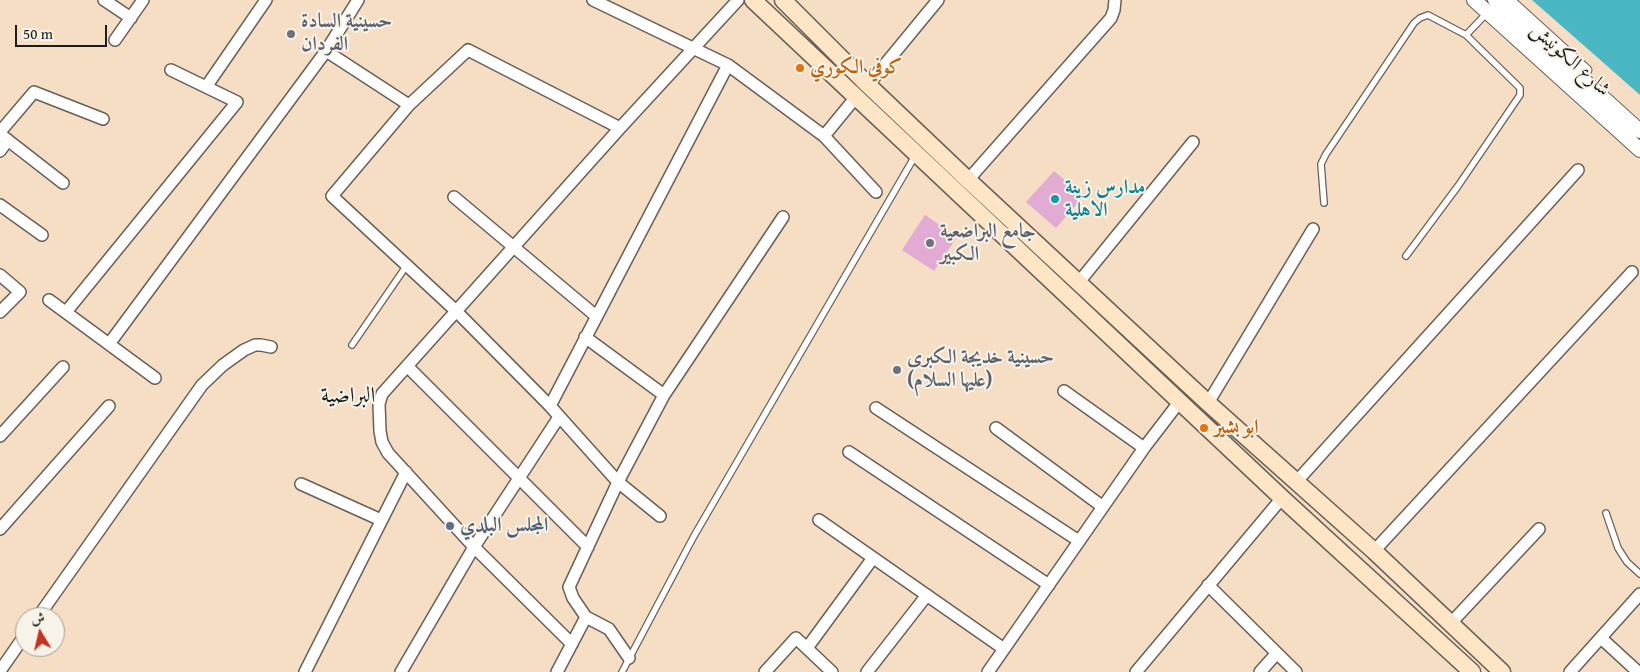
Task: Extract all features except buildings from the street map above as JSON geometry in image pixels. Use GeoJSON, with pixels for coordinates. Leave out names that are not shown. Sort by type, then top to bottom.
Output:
{"type":"FeatureCollection","features":[{"type":"Feature","properties":{"kind":"main road"},"geometry":{"type":"LineString","coordinates":[[753,0],[1463,669],[1476,649]]}},
{"type":"Feature","properties":{"kind":"main road"},"geometry":{"type":"LineString","coordinates":[[783,0],[868,85],[968,180],[1208,403],[1374,551],[1502,672]]}},
{"type":"Feature","properties":{"kind":"main road"},"geometry":{"type":"LineString","coordinates":[[1282,498],[1297,481]]}},
{"type":"Feature","properties":{"kind":"street"},"geometry":{"type":"LineString","coordinates":[[104,0],[130,18]]}},
{"type":"Feature","properties":{"kind":"street"},"geometry":{"type":"LineString","coordinates":[[115,40],[143,0]]}},
{"type":"Feature","properties":{"kind":"street"},"geometry":{"type":"LineString","coordinates":[[206,87],[266,0]]}},
{"type":"Feature","properties":{"kind":"street"},"geometry":{"type":"LineString","coordinates":[[109,344],[326,51],[358,0]]}},
{"type":"Feature","properties":{"kind":"street"},"geometry":{"type":"LineString","coordinates":[[593,0],[728,64],[824,136],[876,192]]}},
{"type":"Feature","properties":{"kind":"street"},"geometry":{"type":"LineString","coordinates":[[572,644],[474,547],[388,453],[382,442],[378,415],[379,404],[382,394],[620,128],[738,0]]}},
{"type":"Feature","properties":{"kind":"street"},"geometry":{"type":"LineString","coordinates":[[868,85],[938,0]]}},
{"type":"Feature","properties":{"kind":"street"},"geometry":{"type":"LineString","coordinates":[[968,180],[1111,18],[1115,0]]}},
{"type":"Feature","properties":{"kind":"street","name":"شارع الكونيش"},"geometry":{"type":"LineString","coordinates":[[1474,0],[1640,150]]}},
{"type":"Feature","properties":{"kind":"street"},"geometry":{"type":"LineString","coordinates":[[1501,1],[1587,70]]}},
{"type":"Feature","properties":{"kind":"street","name":"شارع الكونيش"},"geometry":{"type":"LineString","coordinates":[[1501,1],[1640,131]]}},
{"type":"Feature","properties":{"kind":"street"},"geometry":{"type":"LineString","coordinates":[[620,128],[468,50],[409,105],[332,196],[456,311],[550,406],[618,482],[660,516]]}},
{"type":"Feature","properties":{"kind":"street"},"geometry":{"type":"LineString","coordinates":[[326,51],[409,105]]}},
{"type":"Feature","properties":{"kind":"street"},"geometry":{"type":"LineString","coordinates":[[550,406],[728,64]]}},
{"type":"Feature","properties":{"kind":"street"},"geometry":{"type":"LineString","coordinates":[[66,312],[237,102],[171,70]]}},
{"type":"Feature","properties":{"kind":"street"},"geometry":{"type":"LineString","coordinates":[[0,151],[3,135],[34,92],[103,119]]}},
{"type":"Feature","properties":{"kind":"street"},"geometry":{"type":"LineString","coordinates":[[824,136],[856,97]]}},
{"type":"Feature","properties":{"kind":"street"},"geometry":{"type":"LineString","coordinates":[[3,135],[62,183]]}},
{"type":"Feature","properties":{"kind":"street"},"geometry":{"type":"LineString","coordinates":[[1079,282],[1193,142]]}},
{"type":"Feature","properties":{"kind":"street"},"geometry":{"type":"LineString","coordinates":[[1297,481],[1578,170]]}},
{"type":"Feature","properties":{"kind":"street"},"geometry":{"type":"LineString","coordinates":[[454,197],[596,316]]}},
{"type":"Feature","properties":{"kind":"street"},"geometry":{"type":"LineString","coordinates":[[0,205],[42,235]]}},
{"type":"Feature","properties":{"kind":"street"},"geometry":{"type":"LineString","coordinates":[[630,658],[609,629],[586,617],[573,598],[569,587],[618,482],[664,395],[783,217]]}},
{"type":"Feature","properties":{"kind":"street"},"geometry":{"type":"LineString","coordinates":[[1208,403],[1313,229]]}},
{"type":"Feature","properties":{"kind":"street"},"geometry":{"type":"LineString","coordinates":[[1374,551],[1632,272]]}},
{"type":"Feature","properties":{"kind":"street"},"geometry":{"type":"LineString","coordinates":[[0,275],[20,292],[0,312]]}},
{"type":"Feature","properties":{"kind":"street"},"geometry":{"type":"LineString","coordinates":[[49,300],[155,378]]}},
{"type":"Feature","properties":{"kind":"street"},"geometry":{"type":"LineString","coordinates":[[585,337],[664,395]]}},
{"type":"Feature","properties":{"kind":"street"},"geometry":{"type":"LineString","coordinates":[[45,607],[202,385],[223,365],[244,350],[260,344],[271,347]]}},
{"type":"Feature","properties":{"kind":"street"},"geometry":{"type":"LineString","coordinates":[[407,366],[588,547]]}},
{"type":"Feature","properties":{"kind":"street"},"geometry":{"type":"LineString","coordinates":[[0,436],[63,367]]}},
{"type":"Feature","properties":{"kind":"street"},"geometry":{"type":"LineString","coordinates":[[1064,390],[1144,448]]}},
{"type":"Feature","properties":{"kind":"street"},"geometry":{"type":"LineString","coordinates":[[988,672],[1144,448],[1180,401]]}},
{"type":"Feature","properties":{"kind":"street"},"geometry":{"type":"LineString","coordinates":[[0,529],[109,406]]}},
{"type":"Feature","properties":{"kind":"street"},"geometry":{"type":"LineString","coordinates":[[876,408],[1079,541]]}},
{"type":"Feature","properties":{"kind":"street"},"geometry":{"type":"LineString","coordinates":[[401,672],[474,547],[559,416]]}},
{"type":"Feature","properties":{"kind":"street"},"geometry":{"type":"LineString","coordinates":[[996,428],[1103,507]]}},
{"type":"Feature","properties":{"kind":"street"},"geometry":{"type":"LineString","coordinates":[[849,452],[1049,585]]}},
{"type":"Feature","properties":{"kind":"street"},"geometry":{"type":"LineString","coordinates":[[304,672],[406,472]]}},
{"type":"Feature","properties":{"kind":"street"},"geometry":{"type":"LineString","coordinates":[[301,484],[381,520]]}},
{"type":"Feature","properties":{"kind":"street"},"geometry":{"type":"LineString","coordinates":[[1136,672],[1282,498]]}},
{"type":"Feature","properties":{"kind":"street"},"geometry":{"type":"LineString","coordinates":[[819,520],[1004,649]]}},
{"type":"Feature","properties":{"kind":"street"},"geometry":{"type":"LineString","coordinates":[[1450,624],[1539,529]]}},
{"type":"Feature","properties":{"kind":"street"},"geometry":{"type":"LineString","coordinates":[[807,648],[873,558]]}},
{"type":"Feature","properties":{"kind":"street"},"geometry":{"type":"LineString","coordinates":[[1208,585],[1296,672]]}},
{"type":"Feature","properties":{"kind":"street"},"geometry":{"type":"LineString","coordinates":[[1570,672],[1640,594]]}},
{"type":"Feature","properties":{"kind":"street"},"geometry":{"type":"LineString","coordinates":[[867,672],[927,595]]}},
{"type":"Feature","properties":{"kind":"street"},"geometry":{"type":"LineString","coordinates":[[558,672],[586,617]]}},
{"type":"Feature","properties":{"kind":"street"},"geometry":{"type":"LineString","coordinates":[[765,672],[796,638],[832,672]]}},
{"type":"Feature","properties":{"kind":"street"},"geometry":{"type":"LineString","coordinates":[[1601,638],[1638,672]]}},
{"type":"Feature","properties":{"kind":"street"},"geometry":{"type":"LineString","coordinates":[[0,671],[15,649]]}},
{"type":"Feature","properties":{"kind":"street"},"geometry":{"type":"LineString","coordinates":[[1260,672],[1277,654]]}},
{"type":"Feature","properties":{"kind":"lane"},"geometry":{"type":"LineString","coordinates":[[1466,35],[1487,12],[1501,1]]}},
{"type":"Feature","properties":{"kind":"lane"},"geometry":{"type":"LineString","coordinates":[[1324,203],[1322,164],[1326,154],[1414,23],[1428,15],[1466,35],[1520,88],[1520,96],[1458,186],[1406,256]]}},
{"type":"Feature","properties":{"kind":"lane"},"geometry":{"type":"LineString","coordinates":[[622,672],[694,536],[916,154]]}},
{"type":"Feature","properties":{"kind":"lane"},"geometry":{"type":"LineString","coordinates":[[352,345],[407,265]]}},
{"type":"Feature","properties":{"kind":"lane"},"geometry":{"type":"LineString","coordinates":[[1606,513],[1618,548],[1627,562],[1640,574]]}},
{"type":"Feature","properties":{"kind":"water"},"geometry":{"type":"Polygon","coordinates":[[[1532,0],[1640,0],[1640,95],[1589,50],[1532,0]]]}},
{"type":"Feature","properties":{"kind":"place","name":"حسينية السادة الفردان"},"geometry":{"type":"Point","coordinates":[291,34]}},
{"type":"Feature","properties":{"kind":"place","name":"كوفي الكوري"},"geometry":{"type":"Point","coordinates":[800,68]}},
{"type":"Feature","properties":{"kind":"place","name":"مدارس زينة الاهلية"},"geometry":{"type":"Point","coordinates":[1055,199]}},
{"type":"Feature","properties":{"kind":"place","name":"جامع البراضعية الكبير"},"geometry":{"type":"Point","coordinates":[930,243]}},
{"type":"Feature","properties":{"kind":"place","name":"حسينية خديجة الكبرى (عليها السلام)"},"geometry":{"type":"Point","coordinates":[897,370]}},
{"type":"Feature","properties":{"kind":"place","name":"ابو بشير"},"geometry":{"type":"Point","coordinates":[1204,428]}},
{"type":"Feature","properties":{"kind":"place","name":"المجلس البلدي"},"geometry":{"type":"Point","coordinates":[450,526]}},
{"type":"Feature","properties":{"kind":"district","name":"البراضية"},"geometry":{"type":"Point","coordinates":[348,396]}}]}
